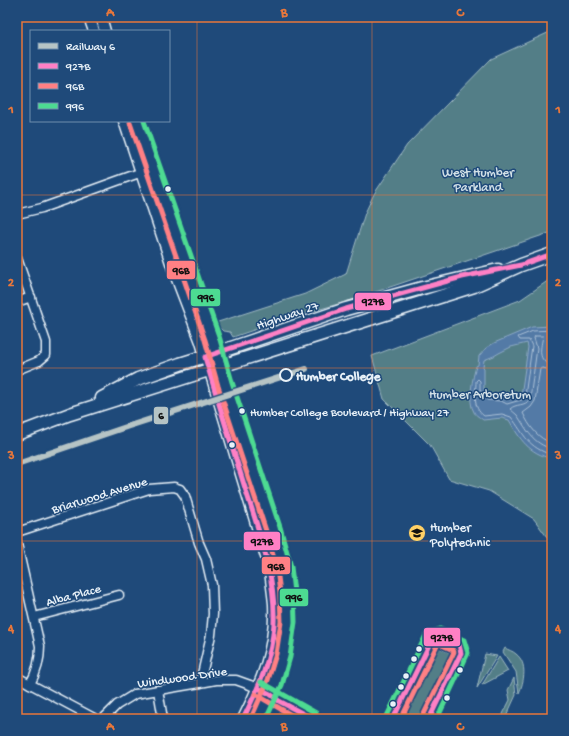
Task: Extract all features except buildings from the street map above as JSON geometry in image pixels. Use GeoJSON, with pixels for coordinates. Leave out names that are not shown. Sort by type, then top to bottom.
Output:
{"type":"FeatureCollection","features":[{"type":"Feature","properties":{"kind":"main road","name":"Highway 27"},"geometry":{"type":"LineString","coordinates":[[17,434],[70,414],[474,286],[521,265],[552,254]]}},
{"type":"Feature","properties":{"kind":"main road","name":"Highway 27"},"geometry":{"type":"LineString","coordinates":[[70,414],[138,379],[346,309],[462,277],[521,265]]}},
{"type":"Feature","properties":{"kind":"main road"},"geometry":{"type":"LineString","coordinates":[[346,326],[345,321],[350,317],[406,299],[462,277]]}},
{"type":"Feature","properties":{"kind":"street"},"geometry":{"type":"LineString","coordinates":[[89,17],[94,30]]}},
{"type":"Feature","properties":{"kind":"street"},"geometry":{"type":"LineString","coordinates":[[101,17],[105,30]]}},
{"type":"Feature","properties":{"kind":"street"},"geometry":{"type":"LineString","coordinates":[[124,122],[173,269],[201,342],[210,355]]}},
{"type":"Feature","properties":{"kind":"street"},"geometry":{"type":"LineString","coordinates":[[137,122],[187,264],[210,355],[270,570],[274,603],[274,625],[271,647],[258,688],[243,719]]}},
{"type":"Feature","properties":{"kind":"street"},"geometry":{"type":"LineString","coordinates":[[17,214],[42,208],[153,168]]}},
{"type":"Feature","properties":{"kind":"street"},"geometry":{"type":"LineString","coordinates":[[163,238],[176,233]]}},
{"type":"Feature","properties":{"kind":"street"},"geometry":{"type":"LineString","coordinates":[[17,258],[46,342],[46,355],[39,361],[17,370]]}},
{"type":"Feature","properties":{"kind":"street"},"geometry":{"type":"LineString","coordinates":[[173,269],[187,264]]}},
{"type":"Feature","properties":{"kind":"street"},"geometry":{"type":"LineString","coordinates":[[17,302],[31,297]]}},
{"type":"Feature","properties":{"kind":"street"},"geometry":{"type":"LineString","coordinates":[[214,369],[273,529],[284,568],[287,592],[288,622],[283,656],[276,683],[258,719]]}},
{"type":"Feature","properties":{"kind":"street","name":"Briarwood Avenue"},"geometry":{"type":"LineString","coordinates":[[17,532],[149,489],[174,487],[180,489],[185,496],[199,543],[206,559],[212,585],[213,614],[211,635],[200,683]]}},
{"type":"Feature","properties":{"kind":"street"},"geometry":{"type":"LineString","coordinates":[[17,544],[39,639],[40,657],[37,671],[30,684]]}},
{"type":"Feature","properties":{"kind":"street","name":"Alba Place"},"geometry":{"type":"LineString","coordinates":[[34,617],[118,595]]}},
{"type":"Feature","properties":{"kind":"street"},"geometry":{"type":"LineString","coordinates":[[17,677],[96,719]]}},
{"type":"Feature","properties":{"kind":"street","name":"Windwood Drive"},"geometry":{"type":"LineString","coordinates":[[103,719],[110,710],[127,698],[142,692],[216,680],[236,680],[270,694]]}},
{"type":"Feature","properties":{"kind":"street"},"geometry":{"type":"LineString","coordinates":[[158,690],[164,719]]}},
{"type":"Feature","properties":{"kind":"green space","name":"West Humber Parkland"},"geometry":{"type":"Polygon","coordinates":[[[552,31],[552,232],[349,301],[295,316],[233,337],[230,332],[223,331],[215,323],[305,294],[346,274],[365,213],[374,194],[407,145],[491,59],[552,31]]]}},
{"type":"Feature","properties":{"kind":"green space","name":"Humber Arboretum"},"geometry":{"type":"Polygon","coordinates":[[[552,278],[552,544],[534,519],[489,491],[449,479],[430,445],[384,399],[372,356],[520,300],[552,278]]]}},
{"type":"Feature","properties":{"kind":"green space"},"geometry":{"type":"Polygon","coordinates":[[[439,648],[452,654],[420,719],[403,719],[439,648]]]}},
{"type":"Feature","properties":{"kind":"green space"},"geometry":{"type":"Polygon","coordinates":[[[505,648],[515,653],[520,658],[524,667],[522,684],[519,693],[516,672],[503,652],[505,648]]]}},
{"type":"Feature","properties":{"kind":"green space"},"geometry":{"type":"Polygon","coordinates":[[[485,654],[497,656],[477,688],[485,654]]]}},
{"type":"Feature","properties":{"kind":"green space"},"geometry":{"type":"Polygon","coordinates":[[[499,657],[508,671],[482,685],[499,657]]]}},
{"type":"Feature","properties":{"kind":"green space"},"geometry":{"type":"Polygon","coordinates":[[[514,678],[516,695],[505,719],[503,714],[510,700],[508,690],[514,678]]]}},
{"type":"Feature","properties":{"kind":"water"},"geometry":{"type":"Polygon","coordinates":[[[552,326],[552,341],[549,349],[552,358],[552,459],[537,453],[526,445],[517,434],[509,420],[502,418],[483,420],[475,413],[471,402],[472,382],[476,366],[478,365],[479,356],[486,348],[494,343],[532,327],[552,326]],[[527,343],[511,347],[484,360],[484,389],[488,397],[507,400],[513,397],[521,396],[528,347],[527,343]]]}},
{"type":"Feature","properties":{"kind":"rail line","name":"6"},"geometry":{"type":"LineString","coordinates":[[17,464],[306,369]]}},
{"type":"Feature","properties":{"kind":"transit line","name":"996"},"geometry":{"type":"LineString","coordinates":[[144,122],[219,336],[232,382],[280,527],[291,567],[295,622],[290,657],[282,685],[266,719]]}},
{"type":"Feature","properties":{"kind":"transit line","name":"96B"},"geometry":{"type":"LineString","coordinates":[[130,123],[205,340],[218,386],[277,569],[281,622],[276,654],[268,680],[252,716]]}},
{"type":"Feature","properties":{"kind":"transit line","name":"927B"},"geometry":{"type":"LineString","coordinates":[[243,719],[259,685],[267,661],[273,637],[274,607],[270,573],[262,540],[205,357],[346,309],[462,277],[521,265],[552,254]]}},
{"type":"Feature","properties":{"kind":"transit line","name":"996"},"geometry":{"type":"LineString","coordinates":[[387,716],[426,635],[440,629],[464,640],[468,653],[437,719]]}},
{"type":"Feature","properties":{"kind":"transit line","name":"927B"},"geometry":{"type":"LineString","coordinates":[[393,719],[432,639],[440,636],[459,645],[461,653],[429,719]]}},
{"type":"Feature","properties":{"kind":"transit line","name":"96B"},"geometry":{"type":"LineString","coordinates":[[401,719],[437,645],[440,644],[453,650],[454,652],[423,716]]}},
{"type":"Feature","properties":{"kind":"transit line","name":"996"},"geometry":{"type":"LineString","coordinates":[[261,682],[316,713]]}},
{"type":"Feature","properties":{"kind":"transit line","name":"927B"},"geometry":{"type":"LineString","coordinates":[[258,688],[313,719]]}},
{"type":"Feature","properties":{"kind":"transit line","name":"96B"},"geometry":{"type":"LineString","coordinates":[[255,694],[298,719]]}},
{"type":"Feature","properties":{"kind":"place","name":"Humber College"},"geometry":{"type":"Point","coordinates":[286,375]}},
{"type":"Feature","properties":{"kind":"place","name":"Humber College Boulevard / Highway 27"},"geometry":{"type":"Point","coordinates":[242,411]}},
{"type":"Feature","properties":{"kind":"place","name":"Humber Polytechnic"},"geometry":{"type":"Point","coordinates":[417,533]}}]}
